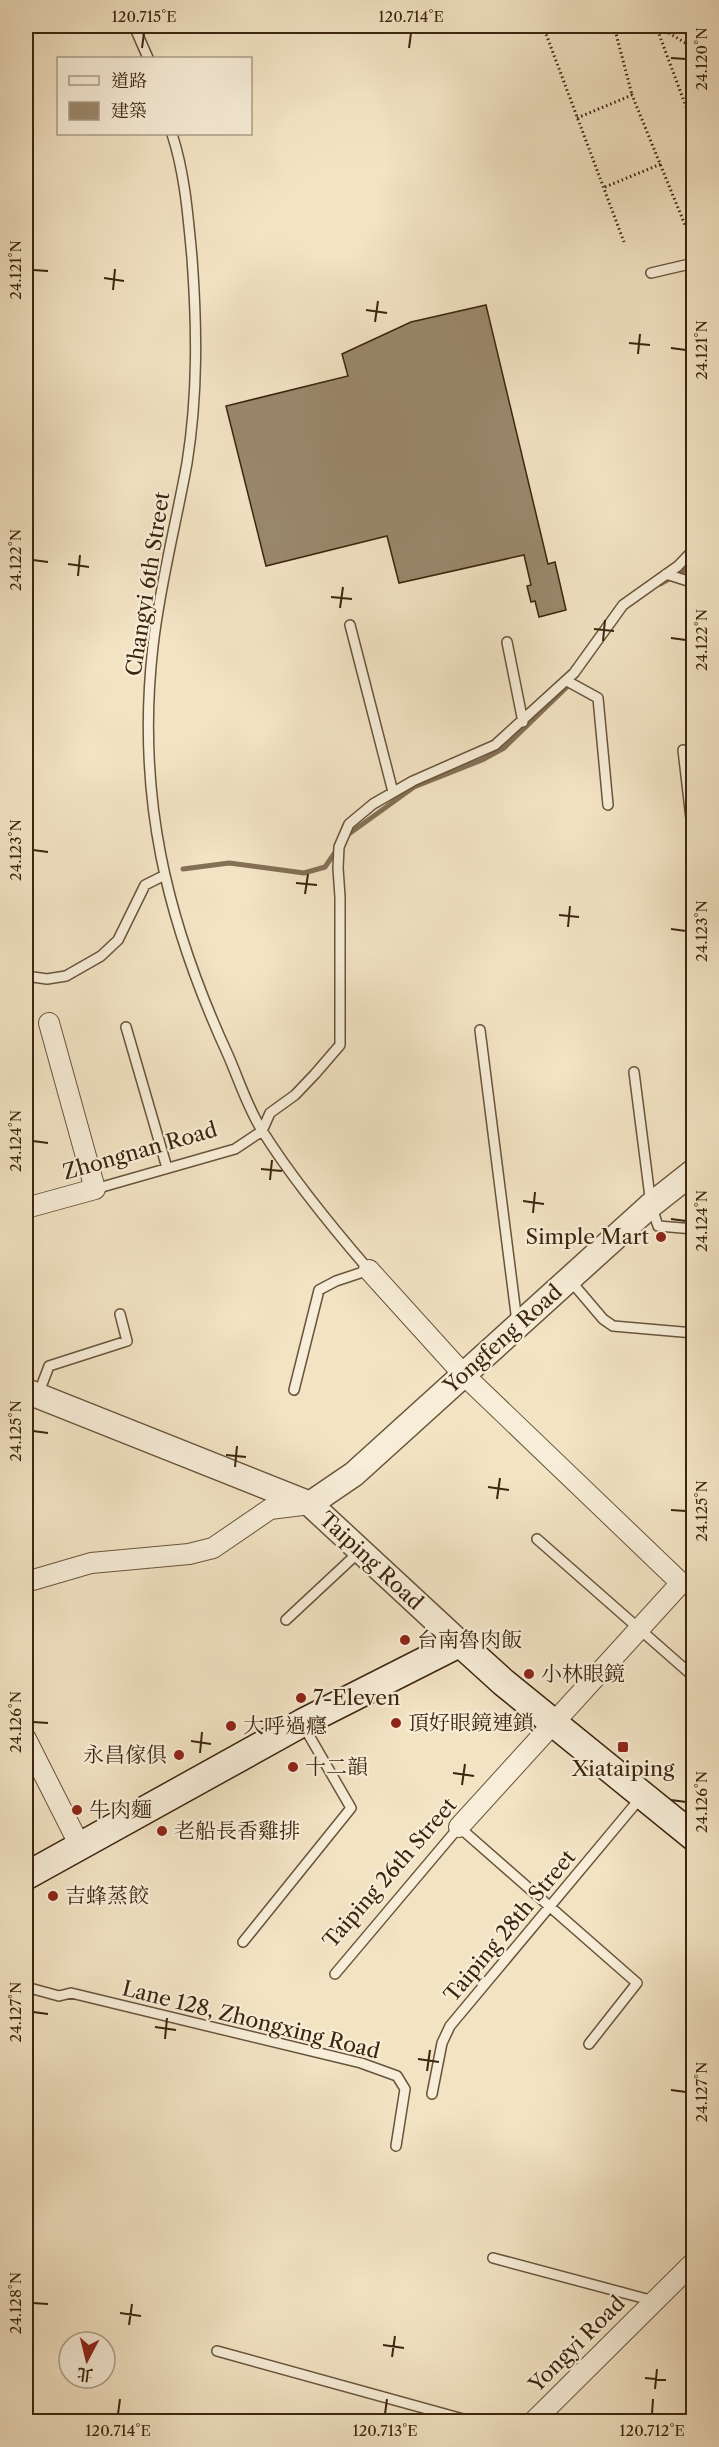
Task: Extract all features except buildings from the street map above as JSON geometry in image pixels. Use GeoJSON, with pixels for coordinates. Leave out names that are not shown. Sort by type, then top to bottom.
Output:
{"type":"FeatureCollection","features":[{"type":"Feature","properties":{"kind":"main road","name":"Taiping Road"},"geometry":{"type":"LineString","coordinates":[[460,1642],[693,1837]]}},
{"type":"Feature","properties":{"kind":"main road"},"geometry":{"type":"LineString","coordinates":[[26,1876],[302,1723],[460,1642]]}},
{"type":"Feature","properties":{"kind":"street"},"geometry":{"type":"LineString","coordinates":[[49,1023],[95,1189]]}},
{"type":"Feature","properties":{"kind":"street","name":"Yongfeng Road"},"geometry":{"type":"LineString","coordinates":[[310,1504],[354,1474],[651,1205],[693,1171]]}},
{"type":"Feature","properties":{"kind":"street","name":"Zhongnan Road"},"geometry":{"type":"LineString","coordinates":[[26,1208],[95,1189]]}},
{"type":"Feature","properties":{"kind":"street"},"geometry":{"type":"LineString","coordinates":[[369,1270],[464,1375],[687,1589]]}},
{"type":"Feature","properties":{"kind":"street","name":"Taiping Road"},"geometry":{"type":"LineString","coordinates":[[32,1393],[310,1504],[460,1642]]}},
{"type":"Feature","properties":{"kind":"street"},"geometry":{"type":"LineString","coordinates":[[26,1582],[91,1563],[189,1554],[213,1548],[270,1509],[310,1504]]}},
{"type":"Feature","properties":{"kind":"street","name":"Taiping 26th Street"},"geometry":{"type":"LineString","coordinates":[[459,1827],[553,1721],[639,1630],[687,1589]]}},
{"type":"Feature","properties":{"kind":"street"},"geometry":{"type":"LineString","coordinates":[[26,1739],[80,1846]]}},
{"type":"Feature","properties":{"kind":"street","name":"Yongyi Road"},"geometry":{"type":"LineString","coordinates":[[541,2420],[693,2262]]}},
{"type":"Feature","properties":{"kind":"lane"},"geometry":{"type":"LineString","coordinates":[[134,26],[148,57]]}},
{"type":"Feature","properties":{"kind":"lane","name":"Changyi 6th Street"},"geometry":{"type":"LineString","coordinates":[[172,135],[188,210],[197,355],[187,459],[161,589],[147,707],[150,787],[163,876],[181,942],[200,992],[262,1131],[315,1207],[369,1270]]}},
{"type":"Feature","properties":{"kind":"lane"},"geometry":{"type":"LineString","coordinates":[[651,273],[693,263]]}},
{"type":"Feature","properties":{"kind":"lane","name":"Zhongnan Road"},"geometry":{"type":"LineString","coordinates":[[95,1189],[235,1149],[262,1131],[270,1113],[295,1095],[340,1045],[339,846],[349,824],[393,792],[437,769],[495,745],[567,681],[585,660],[623,605],[666,574],[693,549]]}},
{"type":"Feature","properties":{"kind":"lane"},"geometry":{"type":"LineString","coordinates":[[666,574],[690,583]]}},
{"type":"Feature","properties":{"kind":"lane"},"geometry":{"type":"LineString","coordinates":[[350,625],[393,792]]}},
{"type":"Feature","properties":{"kind":"lane"},"geometry":{"type":"LineString","coordinates":[[507,642],[523,722]]}},
{"type":"Feature","properties":{"kind":"lane"},"geometry":{"type":"LineString","coordinates":[[567,681],[598,699],[608,805]]}},
{"type":"Feature","properties":{"kind":"lane"},"geometry":{"type":"LineString","coordinates":[[683,750],[693,844]]}},
{"type":"Feature","properties":{"kind":"lane"},"geometry":{"type":"LineString","coordinates":[[26,976],[47,979],[66,976],[100,956],[118,940],[145,885],[163,876]]}},
{"type":"Feature","properties":{"kind":"lane"},"geometry":{"type":"LineString","coordinates":[[126,1026],[167,1168]]}},
{"type":"Feature","properties":{"kind":"lane"},"geometry":{"type":"LineString","coordinates":[[480,1030],[517,1327]]}},
{"type":"Feature","properties":{"kind":"lane"},"geometry":{"type":"LineString","coordinates":[[634,1072],[651,1205],[657,1226],[693,1229]]}},
{"type":"Feature","properties":{"kind":"lane"},"geometry":{"type":"LineString","coordinates":[[294,1390],[319,1290],[336,1281],[369,1270]]}},
{"type":"Feature","properties":{"kind":"lane"},"geometry":{"type":"LineString","coordinates":[[569,1279],[603,1319],[613,1326],[693,1333]]}},
{"type":"Feature","properties":{"kind":"lane"},"geometry":{"type":"LineString","coordinates":[[32,1393],[49,1366],[127,1341],[120,1314]]}},
{"type":"Feature","properties":{"kind":"lane"},"geometry":{"type":"LineString","coordinates":[[537,1539],[693,1677]]}},
{"type":"Feature","properties":{"kind":"lane"},"geometry":{"type":"LineString","coordinates":[[286,1620],[360,1551]]}},
{"type":"Feature","properties":{"kind":"lane"},"geometry":{"type":"LineString","coordinates":[[243,1942],[351,1808],[302,1723]]}},
{"type":"Feature","properties":{"kind":"lane","name":"Taiping 28th Street"},"geometry":{"type":"LineString","coordinates":[[432,2094],[442,2043],[450,2026],[643,1794]]}},
{"type":"Feature","properties":{"kind":"lane"},"geometry":{"type":"LineString","coordinates":[[459,1827],[551,1905],[637,1983],[589,2044]]}},
{"type":"Feature","properties":{"kind":"lane","name":"Taiping 26th Street"},"geometry":{"type":"LineString","coordinates":[[335,1974],[459,1827]]}},
{"type":"Feature","properties":{"kind":"lane","name":"Lane 128, Zhongxing Road"},"geometry":{"type":"LineString","coordinates":[[26,1987],[59,1996],[71,1993],[338,2057],[397,2076],[405,2089],[396,2146]]}},
{"type":"Feature","properties":{"kind":"lane","name":"Yongyi Road"},"geometry":{"type":"LineString","coordinates":[[493,2258],[654,2301]]}},
{"type":"Feature","properties":{"kind":"lane"},"geometry":{"type":"LineString","coordinates":[[217,2351],[474,2421]]}},
{"type":"Feature","properties":{"kind":"path"},"geometry":{"type":"LineString","coordinates":[[543,26],[624,242]]}},
{"type":"Feature","properties":{"kind":"path"},"geometry":{"type":"LineString","coordinates":[[614,26],[632,94],[685,225]]}},
{"type":"Feature","properties":{"kind":"path"},"geometry":{"type":"LineString","coordinates":[[656,26],[693,48]]}},
{"type":"Feature","properties":{"kind":"path"},"geometry":{"type":"LineString","coordinates":[[656,26],[693,128]]}},
{"type":"Feature","properties":{"kind":"path"},"geometry":{"type":"LineString","coordinates":[[577,118],[632,94]]}},
{"type":"Feature","properties":{"kind":"path"},"geometry":{"type":"LineString","coordinates":[[605,187],[661,164]]}},
{"type":"Feature","properties":{"kind":"waterway"},"geometry":{"type":"LineString","coordinates":[[660,584],[694,565]]}},
{"type":"Feature","properties":{"kind":"waterway"},"geometry":{"type":"LineString","coordinates":[[346,836],[414,787],[482,760],[504,748],[571,683]]}},
{"type":"Feature","properties":{"kind":"waterway"},"geometry":{"type":"LineString","coordinates":[[183,869],[229,863],[304,873],[325,867],[338,848]]}},
{"type":"Feature","properties":{"kind":"place","name":"Simple Mart"},"geometry":{"type":"Point","coordinates":[661,1237]}},
{"type":"Feature","properties":{"kind":"place","name":"台南魯肉飯"},"geometry":{"type":"Point","coordinates":[405,1640]}},
{"type":"Feature","properties":{"kind":"place","name":"小林眼鏡"},"geometry":{"type":"Point","coordinates":[529,1674]}},
{"type":"Feature","properties":{"kind":"place","name":"7-Eleven"},"geometry":{"type":"Point","coordinates":[301,1698]}},
{"type":"Feature","properties":{"kind":"place","name":"頂好眼鏡連鎖"},"geometry":{"type":"Point","coordinates":[396,1723]}},
{"type":"Feature","properties":{"kind":"place","name":"大呼過癮"},"geometry":{"type":"Point","coordinates":[231,1726]}},
{"type":"Feature","properties":{"kind":"place","name":"Xiataiping"},"geometry":{"type":"Point","coordinates":[623,1747]}},
{"type":"Feature","properties":{"kind":"place","name":"永昌傢俱"},"geometry":{"type":"Point","coordinates":[179,1755]}},
{"type":"Feature","properties":{"kind":"place","name":"十二韻"},"geometry":{"type":"Point","coordinates":[293,1767]}},
{"type":"Feature","properties":{"kind":"place","name":"牛肉麵"},"geometry":{"type":"Point","coordinates":[77,1810]}},
{"type":"Feature","properties":{"kind":"place","name":"老船長香雞排"},"geometry":{"type":"Point","coordinates":[162,1831]}},
{"type":"Feature","properties":{"kind":"place","name":"吉蜂蒸餃"},"geometry":{"type":"Point","coordinates":[53,1896]}}]}
